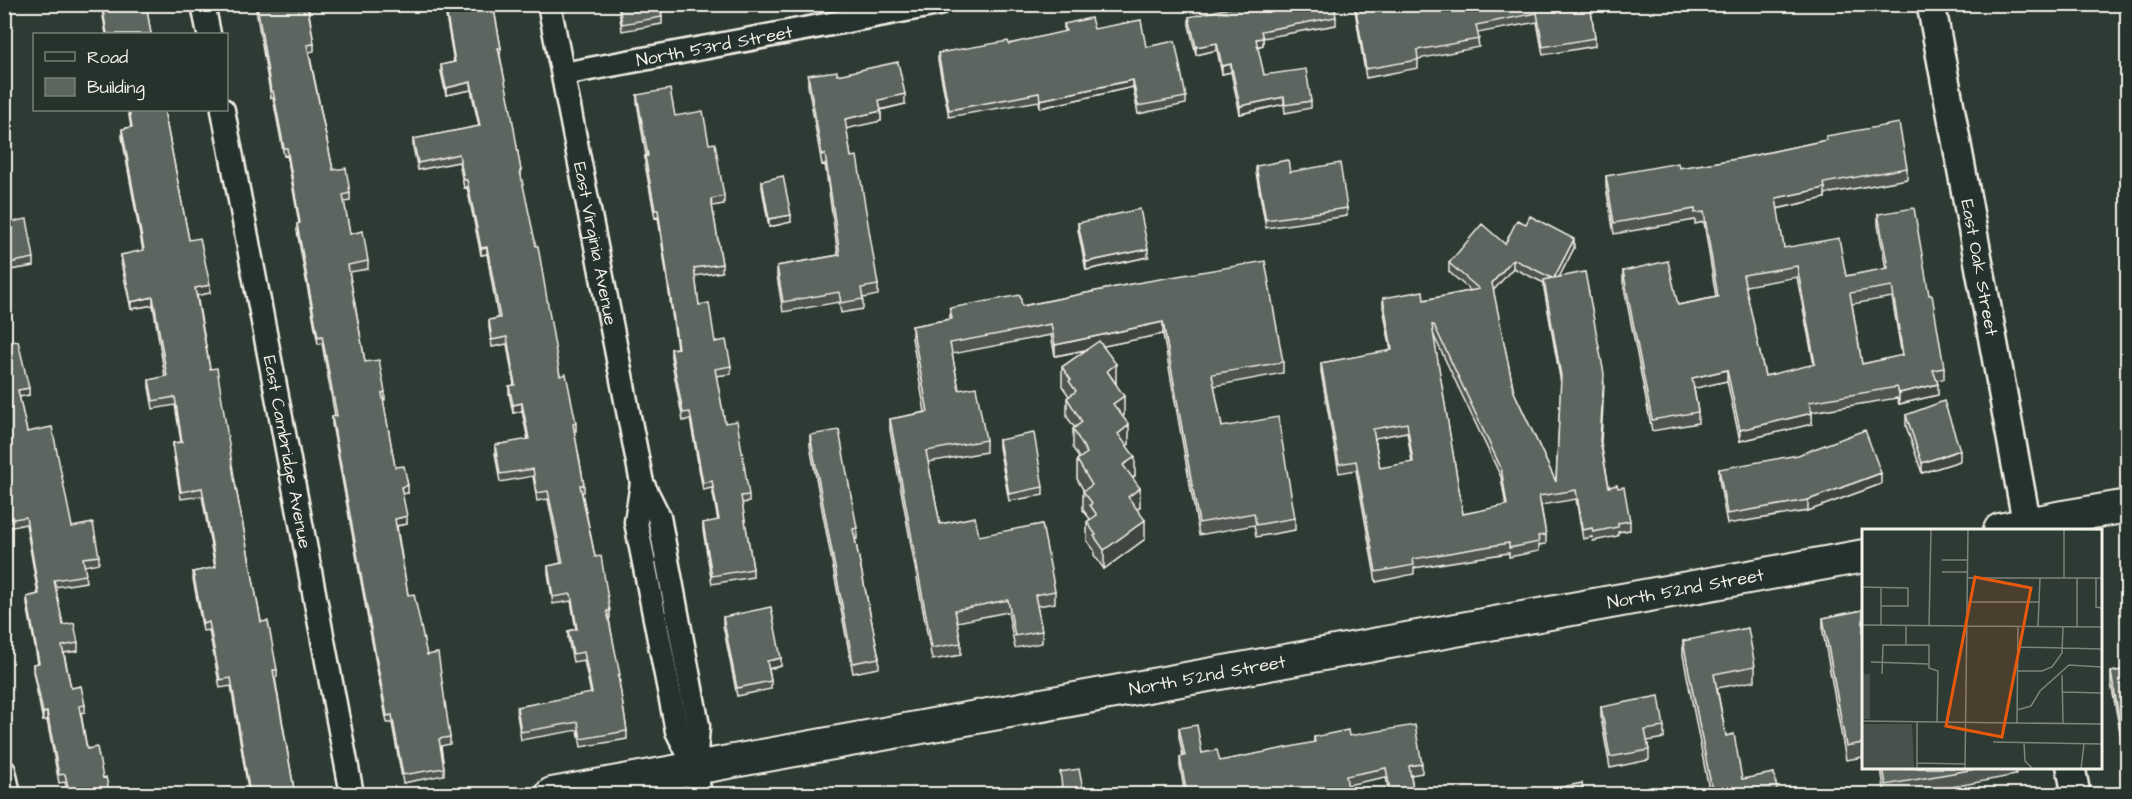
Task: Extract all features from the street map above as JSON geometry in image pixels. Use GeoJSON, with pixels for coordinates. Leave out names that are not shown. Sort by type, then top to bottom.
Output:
{"type":"FeatureCollection","features":[{"type":"Feature","properties":{"kind":"main road"},"geometry":{"type":"LineString","coordinates":[[2018,529],[2127,506]]}},
{"type":"Feature","properties":{"kind":"main road","name":"North 52nd Street"},"geometry":{"type":"LineString","coordinates":[[552,795],[698,782],[1862,556]]}},
{"type":"Feature","properties":{"kind":"street"},"geometry":{"type":"LineString","coordinates":[[203,4],[209,33]]}},
{"type":"Feature","properties":{"kind":"street","name":"East Virginia Avenue"},"geometry":{"type":"LineString","coordinates":[[549,4],[642,483],[636,522],[676,731],[698,782]]}},
{"type":"Feature","properties":{"kind":"street","name":"North 53rd Street"},"geometry":{"type":"LineString","coordinates":[[562,74],[844,13],[938,4]]}},
{"type":"Feature","properties":{"kind":"street","name":"East Oak Street"},"geometry":{"type":"LineString","coordinates":[[1931,4],[2018,529]]}},
{"type":"Feature","properties":{"kind":"street","name":"East Cambridge Avenue"},"geometry":{"type":"LineString","coordinates":[[223,111],[352,795]]}},
{"type":"Feature","properties":{"kind":"street"},"geometry":{"type":"LineString","coordinates":[[2071,769],[2076,795]]}},
{"type":"Feature","properties":{"kind":"street"},"geometry":{"type":"LineString","coordinates":[[4,771],[9,795]]}},
{"type":"Feature","properties":{"kind":"building"},"geometry":{"type":"Polygon","coordinates":[[[102,4],[146,4],[151,33],[107,33],[102,4]]]}},
{"type":"Feature","properties":{"kind":"building"},"geometry":{"type":"Polygon","coordinates":[[[257,4],[307,4],[314,44],[307,45],[333,170],[346,168],[350,193],[343,195],[350,234],[363,231],[368,261],[348,265],[365,362],[379,360],[385,392],[382,393],[395,467],[404,466],[408,485],[401,487],[407,516],[395,519],[408,595],[414,594],[427,655],[438,653],[450,737],[439,739],[444,768],[403,775],[392,715],[387,716],[332,417],[337,416],[322,336],[318,337],[297,224],[300,223],[287,148],[284,148],[273,91],[271,91],[257,4]]]}},
{"type":"Feature","properties":{"kind":"building"},"geometry":{"type":"Polygon","coordinates":[[[445,4],[493,4],[501,48],[498,48],[520,171],[536,246],[538,246],[560,376],[566,374],[576,423],[573,424],[584,485],[580,485],[595,557],[601,556],[610,611],[607,611],[620,675],[618,675],[627,731],[581,739],[578,722],[521,732],[517,707],[592,693],[584,652],[573,654],[568,631],[577,629],[571,594],[553,597],[548,566],[563,563],[548,491],[537,493],[533,469],[500,474],[495,445],[529,439],[522,403],[513,405],[509,386],[515,385],[507,337],[492,340],[489,320],[500,318],[487,247],[481,248],[467,180],[464,180],[459,154],[418,163],[413,139],[480,126],[471,82],[446,88],[441,65],[455,62],[445,4]]]}},
{"type":"Feature","properties":{"kind":"building"},"geometry":{"type":"Polygon","coordinates":[[[619,4],[660,4],[662,17],[622,24],[619,4]]]}},
{"type":"Feature","properties":{"kind":"building"},"geometry":{"type":"Polygon","coordinates":[[[1247,4],[1334,4],[1336,17],[1261,31],[1263,38],[1256,39],[1264,75],[1306,69],[1311,101],[1285,105],[1284,97],[1240,106],[1231,64],[1222,66],[1217,43],[1196,47],[1189,17],[1247,4]]]}},
{"type":"Feature","properties":{"kind":"building"},"geometry":{"type":"Polygon","coordinates":[[[1355,4],[1590,4],[1595,38],[1543,47],[1537,13],[1476,25],[1479,39],[1417,50],[1418,60],[1366,69],[1355,4]]]}},
{"type":"Feature","properties":{"kind":"building"},"geometry":{"type":"Polygon","coordinates":[[[1091,18],[1094,29],[1141,20],[1146,47],[1175,41],[1186,97],[1138,106],[1133,80],[1040,100],[1039,93],[949,110],[938,53],[1008,41],[1009,44],[1066,31],[1064,24],[1091,18]]]}},
{"type":"Feature","properties":{"kind":"building"},"geometry":{"type":"Polygon","coordinates":[[[898,62],[905,94],[879,100],[881,111],[845,119],[851,157],[857,156],[878,285],[861,288],[863,299],[841,303],[839,292],[783,302],[777,266],[840,255],[825,154],[822,155],[808,75],[837,71],[837,75],[898,62]]]}},
{"type":"Feature","properties":{"kind":"building"},"geometry":{"type":"Polygon","coordinates":[[[670,89],[675,116],[703,111],[709,144],[715,143],[724,196],[711,199],[722,264],[694,268],[699,305],[709,303],[715,342],[726,340],[731,366],[715,369],[725,423],[737,421],[749,495],[741,496],[753,569],[712,576],[703,523],[719,520],[712,481],[703,483],[690,412],[683,413],[671,349],[678,348],[658,210],[655,210],[645,156],[648,156],[637,95],[670,89]]]}},
{"type":"Feature","properties":{"kind":"building"},"geometry":{"type":"Polygon","coordinates":[[[129,111],[164,111],[189,240],[200,238],[210,285],[195,288],[210,369],[217,368],[235,483],[261,622],[268,621],[277,670],[273,670],[295,795],[250,795],[231,678],[220,680],[209,622],[203,624],[193,572],[216,567],[202,488],[181,492],[173,443],[182,442],[175,397],[153,401],[149,380],[167,376],[153,297],[131,302],[121,255],[144,250],[122,129],[132,127],[129,111]]]}},
{"type":"Feature","properties":{"kind":"building"},"geometry":{"type":"Polygon","coordinates":[[[1899,123],[1907,168],[1824,183],[1825,188],[1776,198],[1784,248],[1839,238],[1846,276],[1888,268],[1878,214],[1914,208],[1944,368],[1933,370],[1938,384],[1899,393],[1897,387],[1809,402],[1812,413],[1740,430],[1727,370],[1692,378],[1698,412],[1652,420],[1623,271],[1668,261],[1678,305],[1718,297],[1704,212],[1695,213],[1695,209],[1614,223],[1606,176],[1678,163],[1679,168],[1737,159],[1827,140],[1826,136],[1899,123]],[[1797,266],[1743,275],[1765,376],[1815,364],[1797,266]],[[1892,286],[1850,293],[1862,364],[1903,355],[1892,286]]]}},
{"type":"Feature","properties":{"kind":"building"},"geometry":{"type":"Polygon","coordinates":[[[1288,160],[1290,172],[1340,163],[1347,208],[1266,220],[1256,166],[1288,160]]]}},
{"type":"Feature","properties":{"kind":"building"},"geometry":{"type":"Polygon","coordinates":[[[783,176],[791,215],[769,219],[762,181],[783,176]]]}},
{"type":"Feature","properties":{"kind":"building"},"geometry":{"type":"Polygon","coordinates":[[[1140,209],[1148,249],[1086,262],[1078,223],[1140,209]]]}},
{"type":"Feature","properties":{"kind":"building"},"geometry":{"type":"Polygon","coordinates":[[[1530,216],[1574,239],[1554,278],[1585,272],[1604,374],[1600,441],[1609,487],[1617,485],[1618,488],[1624,487],[1630,521],[1618,523],[1618,527],[1593,532],[1592,528],[1583,530],[1576,490],[1539,496],[1546,535],[1538,536],[1539,542],[1509,548],[1509,543],[1413,559],[1414,565],[1376,572],[1356,461],[1339,464],[1321,363],[1392,350],[1383,298],[1423,291],[1424,300],[1479,289],[1449,263],[1482,224],[1505,244],[1517,220],[1526,224],[1530,216]],[[1513,259],[1492,283],[1514,392],[1556,482],[1561,376],[1544,280],[1552,278],[1513,259]],[[1432,325],[1463,514],[1507,505],[1501,468],[1434,325],[1432,325]],[[1407,423],[1373,429],[1380,468],[1413,462],[1407,423]]]}},
{"type":"Feature","properties":{"kind":"building"},"geometry":{"type":"Polygon","coordinates":[[[27,219],[34,258],[4,264],[4,223],[27,219]]]}},
{"type":"Feature","properties":{"kind":"building"},"geometry":{"type":"Polygon","coordinates":[[[1265,261],[1283,362],[1212,374],[1222,427],[1278,417],[1295,518],[1256,525],[1254,513],[1199,523],[1163,322],[1055,345],[1051,324],[950,343],[959,390],[976,387],[986,440],[926,451],[940,524],[975,517],[979,536],[1042,524],[1055,591],[1035,595],[1042,631],[1015,636],[1008,600],[955,610],[961,643],[932,648],[890,419],[928,412],[912,326],[952,319],[950,308],[1020,295],[1022,306],[1265,261]]]}},
{"type":"Feature","properties":{"kind":"building"},"geometry":{"type":"Polygon","coordinates":[[[4,292],[11,342],[18,341],[29,388],[18,390],[27,432],[52,427],[72,527],[93,523],[99,556],[83,558],[86,575],[54,580],[63,625],[74,623],[78,643],[62,646],[71,688],[81,686],[85,705],[79,706],[87,749],[97,747],[103,778],[106,777],[109,791],[120,789],[122,795],[70,795],[65,774],[59,775],[47,712],[43,713],[33,664],[39,663],[27,597],[39,594],[26,517],[7,520],[4,507],[4,292]]]}},
{"type":"Feature","properties":{"kind":"building"},"geometry":{"type":"Polygon","coordinates":[[[1099,341],[1116,364],[1107,371],[1124,396],[1113,404],[1129,425],[1118,434],[1135,457],[1123,465],[1140,488],[1128,497],[1145,520],[1104,550],[1087,522],[1097,515],[1083,491],[1092,485],[1077,460],[1087,453],[1073,429],[1082,422],[1067,398],[1076,391],[1062,367],[1099,341]]]}},
{"type":"Feature","properties":{"kind":"building"},"geometry":{"type":"Polygon","coordinates":[[[1944,401],[1960,450],[1922,463],[1906,415],[1944,401]]]}},
{"type":"Feature","properties":{"kind":"building"},"geometry":{"type":"Polygon","coordinates":[[[839,430],[857,528],[853,529],[879,658],[853,663],[810,435],[839,430]]]}},
{"type":"Feature","properties":{"kind":"building"},"geometry":{"type":"Polygon","coordinates":[[[1865,430],[1881,473],[1808,500],[1727,514],[1719,469],[1798,455],[1865,430]]]}},
{"type":"Feature","properties":{"kind":"building"},"geometry":{"type":"Polygon","coordinates":[[[1034,433],[1043,487],[1009,494],[999,440],[1034,433]]]}},
{"type":"Feature","properties":{"kind":"building"},"geometry":{"type":"Polygon","coordinates":[[[771,607],[781,658],[767,661],[771,681],[737,688],[723,617],[771,607]]]}},
{"type":"Feature","properties":{"kind":"building"},"geometry":{"type":"Polygon","coordinates":[[[1862,610],[1862,743],[1846,746],[1823,618],[1862,610]]]}},
{"type":"Feature","properties":{"kind":"building"},"geometry":{"type":"Polygon","coordinates":[[[1748,628],[1755,666],[1714,674],[1726,736],[1734,734],[1742,779],[1774,773],[1778,795],[1713,795],[1683,641],[1748,628]]]}},
{"type":"Feature","properties":{"kind":"building"},"geometry":{"type":"Polygon","coordinates":[[[2127,669],[2127,762],[2111,672],[2127,669]]]}},
{"type":"Feature","properties":{"kind":"building"},"geometry":{"type":"Polygon","coordinates":[[[1659,696],[1664,727],[1645,730],[1649,750],[1610,757],[1601,707],[1659,696]]]}},
{"type":"Feature","properties":{"kind":"building"},"geometry":{"type":"Polygon","coordinates":[[[1197,725],[1202,753],[1217,750],[1220,761],[1315,742],[1314,737],[1348,730],[1349,736],[1415,725],[1422,764],[1409,766],[1414,795],[1391,795],[1386,768],[1346,776],[1349,795],[1321,795],[1320,790],[1298,795],[1207,795],[1206,793],[1187,795],[1180,757],[1185,756],[1179,728],[1197,725]]]}},
{"type":"Feature","properties":{"kind":"building"},"geometry":{"type":"Polygon","coordinates":[[[2127,764],[2127,795],[2121,765],[2127,764]]]}},
{"type":"Feature","properties":{"kind":"building"},"geometry":{"type":"Polygon","coordinates":[[[1079,769],[1084,795],[1033,795],[1033,792],[1062,787],[1060,772],[1079,769]]]}},
{"type":"Feature","properties":{"kind":"building"},"geometry":{"type":"Polygon","coordinates":[[[1883,769],[1975,769],[1886,785],[1883,769]]]}},
{"type":"Feature","properties":{"kind":"building"},"geometry":{"type":"Polygon","coordinates":[[[1582,783],[1584,795],[1524,795],[1582,783]]]}}]}
